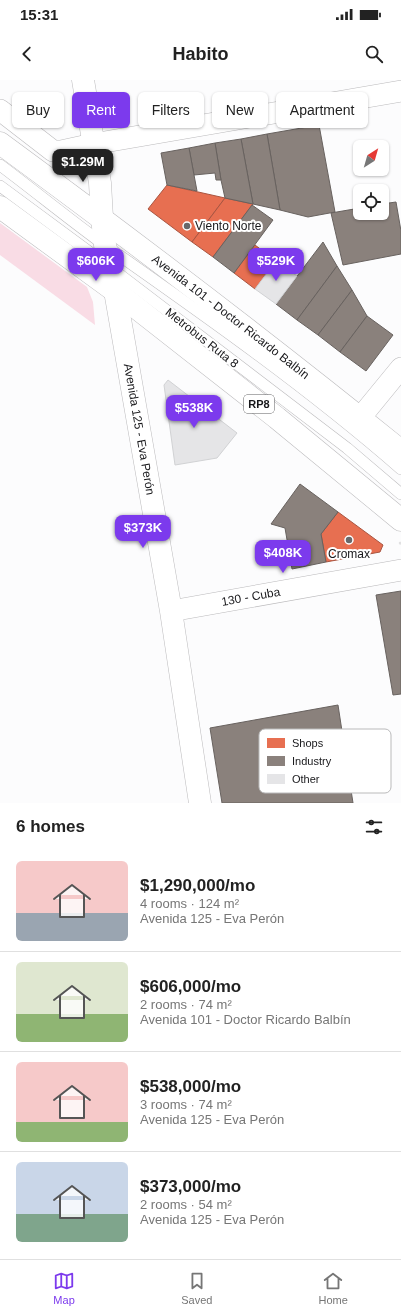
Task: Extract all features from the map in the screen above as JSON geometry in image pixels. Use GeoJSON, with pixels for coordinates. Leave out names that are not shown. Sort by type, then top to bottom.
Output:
{"type":"FeatureCollection","features":[{"type":"Feature","properties":{"kind":"main road","name":"Avenida 125 - Eva Perón"},"geometry":{"type":"LineString","coordinates":[[83,80],[100,184],[105,245],[111,268],[171,611],[200,803]]}},
{"type":"Feature","properties":{"kind":"main road","name":"Avenida 101 - Doctor Ricardo Balbín"},"geometry":{"type":"LineString","coordinates":[[0,143],[102,218],[360,418],[401,452]]}},
{"type":"Feature","properties":{"kind":"main road","name":"RP8"},"geometry":{"type":"LineString","coordinates":[[0,207],[115,291],[277,418],[401,520]]}},
{"type":"Feature","properties":{"kind":"street"},"geometry":{"type":"LineString","coordinates":[[0,110],[53,150],[61,151],[93,144],[400,91]]}},
{"type":"Feature","properties":{"kind":"street"},"geometry":{"type":"LineString","coordinates":[[360,418],[401,368]]}},
{"type":"Feature","properties":{"kind":"street","name":"130 - Cuba"},"geometry":{"type":"LineString","coordinates":[[171,611],[401,570]]}},
{"type":"Feature","properties":{"kind":"lane","name":"Metrobus Ruta 8"},"geometry":{"type":"LineString","coordinates":[[0,165],[105,245],[294,382],[401,469]]}},
{"type":"Feature","properties":{"kind":"lane","name":"Metrobus Ruta 8"},"geometry":{"type":"LineString","coordinates":[[0,186],[111,268],[347,448],[401,494]]}},
{"type":"Feature","properties":{"kind":"shaded area"},"geometry":{"type":"Polygon","coordinates":[[[0,223],[87,287],[93,302],[95,325],[0,255],[0,223]]]}},
{"type":"Feature","properties":{"kind":"building: Shops","name":"Viento Norte"},"geometry":{"type":"Polygon","coordinates":[[[167,185],[225,198],[192,242],[148,209],[167,185]]]}},
{"type":"Feature","properties":{"kind":"building: Shops"},"geometry":{"type":"Polygon","coordinates":[[[225,198],[253,204],[213,257],[192,242],[225,198]]]}},
{"type":"Feature","properties":{"kind":"building: Shops"},"geometry":{"type":"Polygon","coordinates":[[[255,245],[276,261],[255,289],[234,273],[255,245]]]}},
{"type":"Feature","properties":{"kind":"building: Shops","name":"Cromax"},"geometry":{"type":"Polygon","coordinates":[[[338,512],[383,545],[380,552],[326,562],[321,534],[338,512]]]}},
{"type":"Feature","properties":{"kind":"building: Industry"},"geometry":{"type":"Polygon","coordinates":[[[302,128],[320,128],[335,212],[308,217],[280,210],[267,134],[302,128]]]}},
{"type":"Feature","properties":{"kind":"building: Industry"},"geometry":{"type":"Polygon","coordinates":[[[267,134],[280,210],[253,204],[241,139],[267,134]]]}},
{"type":"Feature","properties":{"kind":"building: Industry"},"geometry":{"type":"Polygon","coordinates":[[[241,139],[253,204],[225,198],[221,180],[215,143],[241,139]]]}},
{"type":"Feature","properties":{"kind":"building: Industry"},"geometry":{"type":"Polygon","coordinates":[[[215,143],[221,180],[216,180],[215,173],[194,175],[189,148],[215,143]]]}},
{"type":"Feature","properties":{"kind":"building: Industry"},"geometry":{"type":"Polygon","coordinates":[[[189,148],[197,191],[167,185],[161,153],[189,148]]]}},
{"type":"Feature","properties":{"kind":"building: Industry"},"geometry":{"type":"Polygon","coordinates":[[[396,202],[401,231],[401,254],[343,265],[331,213],[353,209],[353,220],[389,220],[389,203],[396,202]]]}},
{"type":"Feature","properties":{"kind":"building: Industry"},"geometry":{"type":"Polygon","coordinates":[[[252,205],[273,220],[234,273],[213,257],[252,205]]]}},
{"type":"Feature","properties":{"kind":"building: Industry"},"geometry":{"type":"Polygon","coordinates":[[[323,242],[337,266],[297,320],[276,304],[323,242]]]}},
{"type":"Feature","properties":{"kind":"building: Industry"},"geometry":{"type":"Polygon","coordinates":[[[337,266],[352,290],[318,335],[297,320],[337,266]]]}},
{"type":"Feature","properties":{"kind":"building: Industry"},"geometry":{"type":"Polygon","coordinates":[[[352,290],[367,316],[340,352],[318,335],[352,290]]]}},
{"type":"Feature","properties":{"kind":"building: Industry"},"geometry":{"type":"Polygon","coordinates":[[[367,316],[393,335],[366,371],[340,352],[367,316]]]}},
{"type":"Feature","properties":{"kind":"building: Industry"},"geometry":{"type":"Polygon","coordinates":[[[300,484],[338,512],[321,534],[326,562],[292,569],[285,528],[271,524],[300,484]]]}},
{"type":"Feature","properties":{"kind":"building: Industry"},"geometry":{"type":"Polygon","coordinates":[[[401,591],[401,694],[393,695],[376,595],[401,591]]]}},
{"type":"Feature","properties":{"kind":"building: Industry"},"geometry":{"type":"Polygon","coordinates":[[[338,705],[342,729],[259,729],[259,793],[351,793],[353,803],[222,803],[210,728],[338,705]]]}},
{"type":"Feature","properties":{"kind":"building: Other"},"geometry":{"type":"Polygon","coordinates":[[[276,261],[297,276],[276,304],[255,289],[276,261]]]}},
{"type":"Feature","properties":{"kind":"building: Other"},"geometry":{"type":"Polygon","coordinates":[[[168,380],[237,433],[217,458],[175,465],[164,385],[168,380]]]}},
{"type":"Feature","properties":{"kind":"place","name":"Viento Norte"},"geometry":{"type":"Point","coordinates":[187,226]}},
{"type":"Feature","properties":{"kind":"place","name":"Cromax"},"geometry":{"type":"Point","coordinates":[349,540]}}]}
